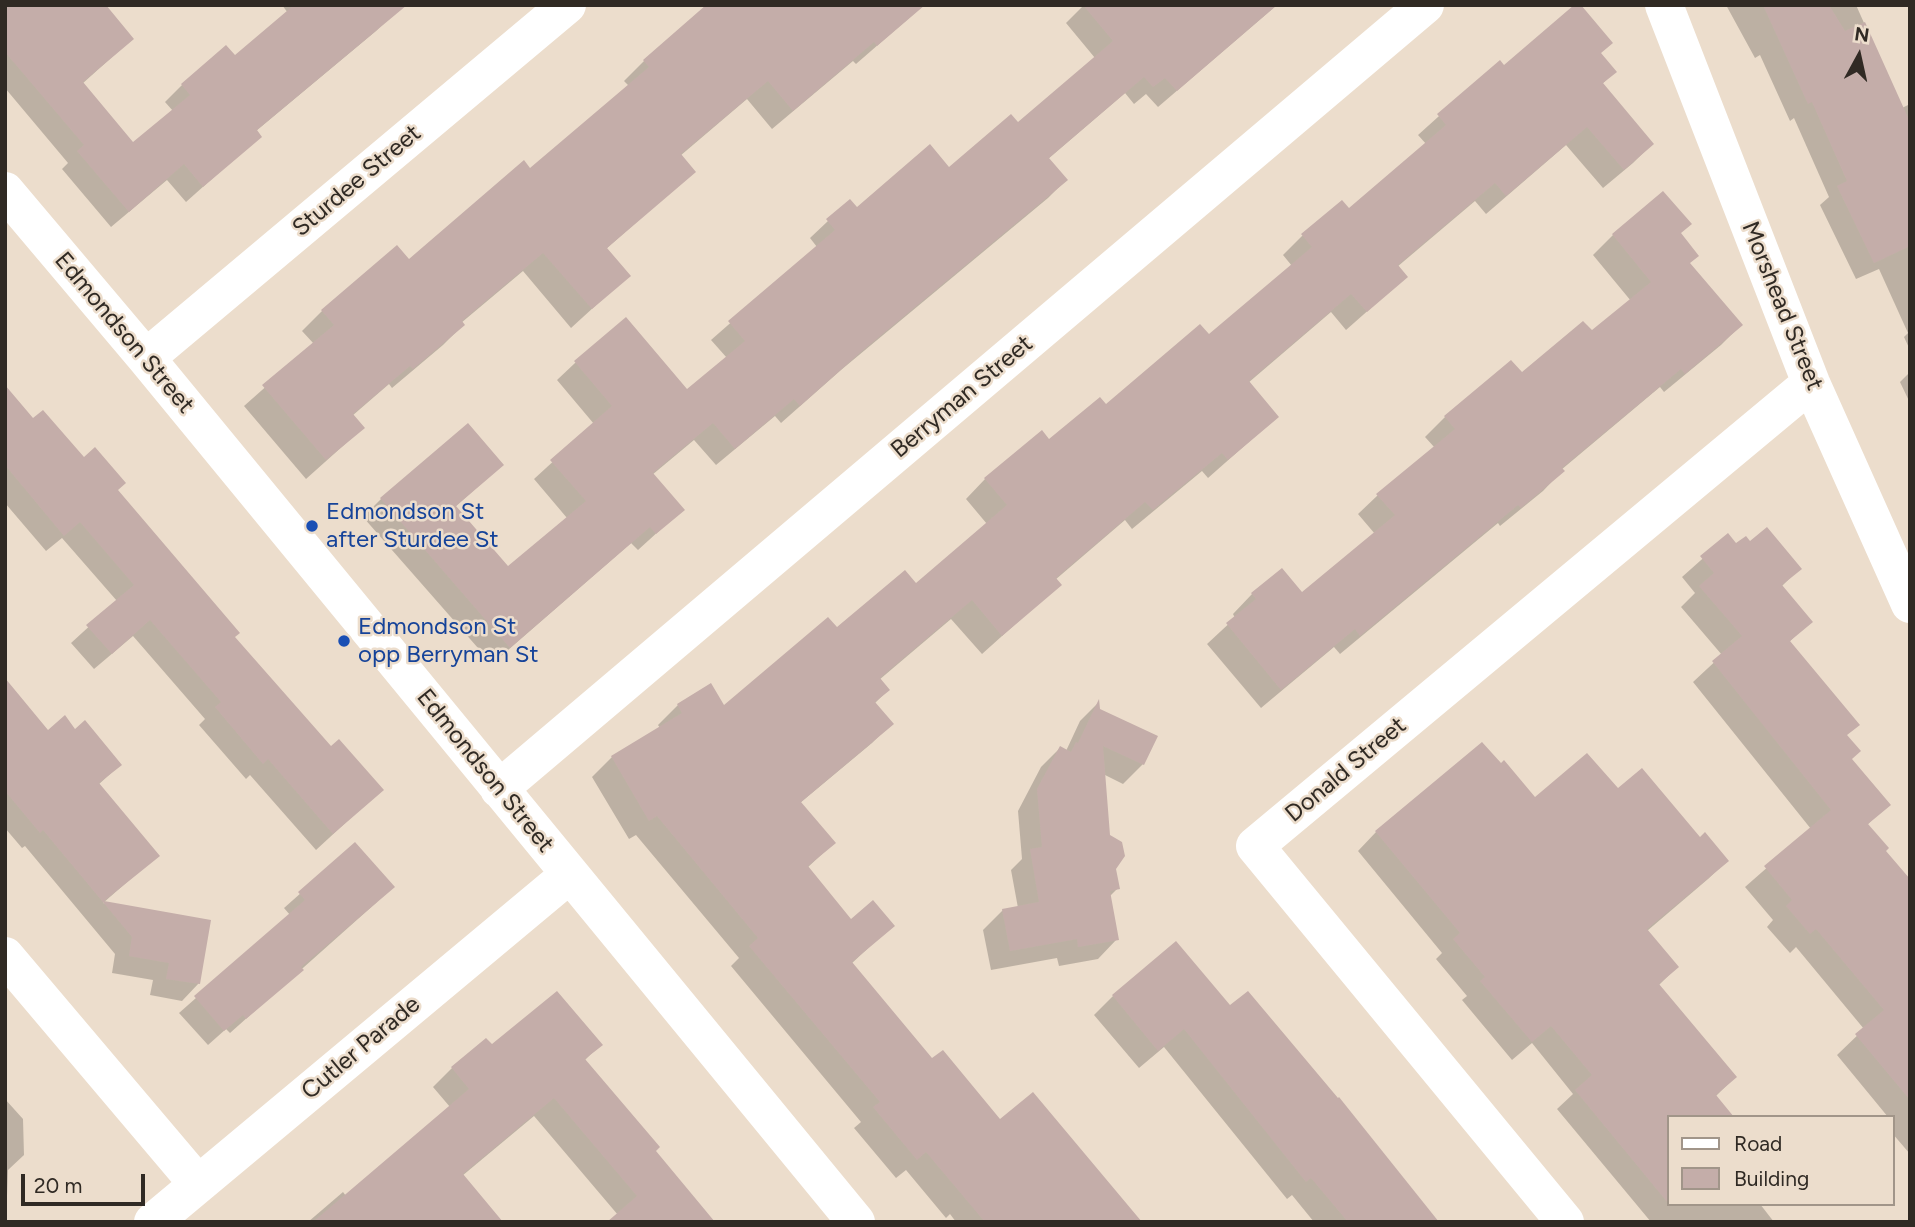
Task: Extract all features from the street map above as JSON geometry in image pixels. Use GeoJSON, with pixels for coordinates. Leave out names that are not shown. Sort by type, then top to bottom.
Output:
{"type":"FeatureCollection","features":[{"type":"Feature","properties":{"kind":"street","name":"Sturdee Street"},"geometry":{"type":"LineString","coordinates":[[146,358],[567,5]]}},
{"type":"Feature","properties":{"kind":"street","name":"Berryman Street"},"geometry":{"type":"LineString","coordinates":[[499,789],[1424,5]]}},
{"type":"Feature","properties":{"kind":"street","name":"Morshead Street"},"geometry":{"type":"LineString","coordinates":[[1664,5],[1811,383],[1910,604]]}},
{"type":"Feature","properties":{"kind":"street","name":"Edmondson Street"},"geometry":{"type":"LineString","coordinates":[[5,191],[146,358],[856,1222]]}},
{"type":"Feature","properties":{"kind":"street","name":"Donald Street"},"geometry":{"type":"LineString","coordinates":[[1565,1222],[1255,846],[1811,383]]}},
{"type":"Feature","properties":{"kind":"street","name":"Cutler Parade"},"geometry":{"type":"LineString","coordinates":[[153,1222],[570,874]]}},
{"type":"Feature","properties":{"kind":"street"},"geometry":{"type":"LineString","coordinates":[[5,956],[198,1184]]}},
{"type":"Feature","properties":{"kind":"building"},"geometry":{"type":"Polygon","coordinates":[[[5,5],[106,5],[134,39],[83,82],[133,142],[190,95],[181,84],[226,45],[235,55],[294,5],[407,5],[257,130],[262,137],[203,187],[184,164],[129,212],[77,151],[84,145],[5,52],[5,5]]]}},
{"type":"Feature","properties":{"kind":"building"},"geometry":{"type":"Polygon","coordinates":[[[706,5],[925,5],[877,46],[874,42],[793,111],[768,81],[681,154],[696,172],[607,248],[631,276],[592,309],[543,253],[462,321],[465,325],[413,369],[410,366],[353,414],[365,428],[326,460],[262,385],[334,325],[321,310],[397,245],[409,259],[524,160],[530,168],[649,67],[643,60],[706,5]]]}},
{"type":"Feature","properties":{"kind":"building"},"geometry":{"type":"Polygon","coordinates":[[[1083,5],[1277,5],[1177,91],[1165,78],[1153,87],[1144,77],[1049,158],[1068,180],[800,406],[794,399],[735,449],[713,423],[653,473],[685,510],[656,534],[650,527],[510,648],[380,498],[468,423],[504,465],[456,506],[508,566],[586,501],[550,460],[612,406],[574,361],[626,317],[687,389],[745,341],[728,321],[835,230],[826,219],[850,199],[857,207],[930,144],[949,167],[1011,114],[1018,122],[1113,41],[1083,5]]]}},
{"type":"Feature","properties":{"kind":"building"},"geometry":{"type":"Polygon","coordinates":[[[1574,5],[1581,5],[1613,43],[1601,53],[1617,72],[1603,83],[1654,144],[1624,170],[1587,127],[1506,196],[1495,183],[1398,265],[1408,277],[1367,312],[1351,294],[1249,381],[1279,417],[1228,460],[1222,453],[1153,510],[1145,502],[1056,578],[1062,585],[1002,636],[972,600],[880,678],[890,690],[875,702],[894,724],[801,802],[836,843],[808,866],[851,919],[873,900],[895,926],[852,962],[932,1058],[943,1050],[1000,1119],[1033,1092],[1142,1222],[985,1222],[926,1152],[917,1160],[873,1107],[880,1102],[749,946],[758,938],[657,816],[649,821],[611,756],[682,713],[677,704],[711,683],[724,705],[828,617],[837,627],[905,570],[916,583],[1007,505],[984,478],[1042,430],[1049,439],[1100,397],[1106,404],[1200,324],[1209,334],[1312,247],[1301,234],[1342,200],[1349,208],[1446,125],[1437,114],[1500,60],[1504,65],[1574,5]]]}},
{"type":"Feature","properties":{"kind":"building"},"geometry":{"type":"Polygon","coordinates":[[[1763,5],[1829,5],[1845,31],[1865,22],[1910,122],[1910,246],[1874,263],[1837,186],[1847,181],[1812,102],[1808,104],[1763,5]]]}},
{"type":"Feature","properties":{"kind":"building"},"geometry":{"type":"Polygon","coordinates":[[[1663,191],[1692,224],[1681,233],[1699,256],[1690,263],[1743,325],[1685,374],[1681,369],[1562,468],[1565,471],[1521,508],[1518,505],[1360,636],[1355,629],[1281,690],[1226,623],[1256,599],[1251,593],[1282,568],[1302,592],[1395,515],[1376,494],[1455,429],[1444,416],[1511,360],[1522,372],[1583,321],[1592,330],[1651,282],[1612,234],[1663,191]]]}},
{"type":"Feature","properties":{"kind":"building"},"geometry":{"type":"Polygon","coordinates":[[[5,385],[33,418],[43,410],[84,457],[95,447],[126,483],[118,490],[240,633],[235,637],[331,746],[339,739],[384,790],[333,834],[268,759],[263,764],[215,707],[221,702],[150,620],[112,654],[86,625],[134,585],[80,522],[64,536],[5,465],[5,385]]]}},
{"type":"Feature","properties":{"kind":"building"},"geometry":{"type":"Polygon","coordinates":[[[1767,527],[1802,569],[1782,585],[1813,622],[1790,641],[1860,725],[1847,735],[1861,751],[1852,759],[1891,805],[1868,824],[1889,848],[1886,851],[1910,879],[1910,1100],[1855,1034],[1884,1010],[1816,929],[1810,934],[1786,906],[1792,900],[1764,866],[1831,810],[1712,661],[1742,636],[1699,586],[1714,573],[1700,556],[1728,533],[1736,543],[1746,536],[1750,541],[1767,527]]]}},
{"type":"Feature","properties":{"kind":"building"},"geometry":{"type":"Polygon","coordinates":[[[5,678],[48,730],[65,715],[75,729],[85,720],[122,765],[99,783],[160,856],[104,901],[211,920],[200,984],[166,979],[169,963],[129,956],[132,937],[43,830],[40,833],[5,791],[5,678]]]}},
{"type":"Feature","properties":{"kind":"building"},"geometry":{"type":"Polygon","coordinates":[[[1099,699],[1100,709],[1158,736],[1144,765],[1103,746],[1110,835],[1122,842],[1125,856],[1116,869],[1120,889],[1110,891],[1119,940],[1078,947],[1077,939],[1010,951],[1002,909],[1039,902],[1030,849],[1042,847],[1037,789],[1060,746],[1071,752],[1076,742],[1078,743],[1099,699]]]}},
{"type":"Feature","properties":{"kind":"building"},"geometry":{"type":"Polygon","coordinates":[[[1482,742],[1501,763],[1504,760],[1535,797],[1587,753],[1618,788],[1642,768],[1700,837],[1705,832],[1729,861],[1647,929],[1679,967],[1659,984],[1737,1077],[1716,1095],[1732,1115],[1666,1115],[1666,1201],[1575,1090],[1592,1075],[1551,1026],[1532,1042],[1480,981],[1485,977],[1453,939],[1460,933],[1375,831],[1482,742]]]}},
{"type":"Feature","properties":{"kind":"building"},"geometry":{"type":"Polygon","coordinates":[[[355,842],[395,887],[301,967],[304,970],[246,1019],[243,1015],[224,1031],[194,996],[305,900],[298,892],[355,842]]]}},
{"type":"Feature","properties":{"kind":"building"},"geometry":{"type":"Polygon","coordinates":[[[1176,941],[1230,1005],[1248,991],[1339,1097],[1439,1222],[1348,1222],[1311,1178],[1306,1182],[1184,1029],[1158,1051],[1112,995],[1176,941]]]}},
{"type":"Feature","properties":{"kind":"building"},"geometry":{"type":"Polygon","coordinates":[[[557,991],[603,1045],[585,1059],[660,1147],[656,1151],[715,1222],[607,1222],[637,1196],[554,1098],[463,1174],[503,1222],[313,1222],[469,1089],[451,1067],[486,1038],[492,1044],[557,991]]]}},
{"type":"Feature","properties":{"kind":"place","name":"Edmondson St after Sturdee St"},"geometry":{"type":"Point","coordinates":[312,526]}},
{"type":"Feature","properties":{"kind":"place","name":"Edmondson St opp Berryman St"},"geometry":{"type":"Point","coordinates":[344,641]}}]}
